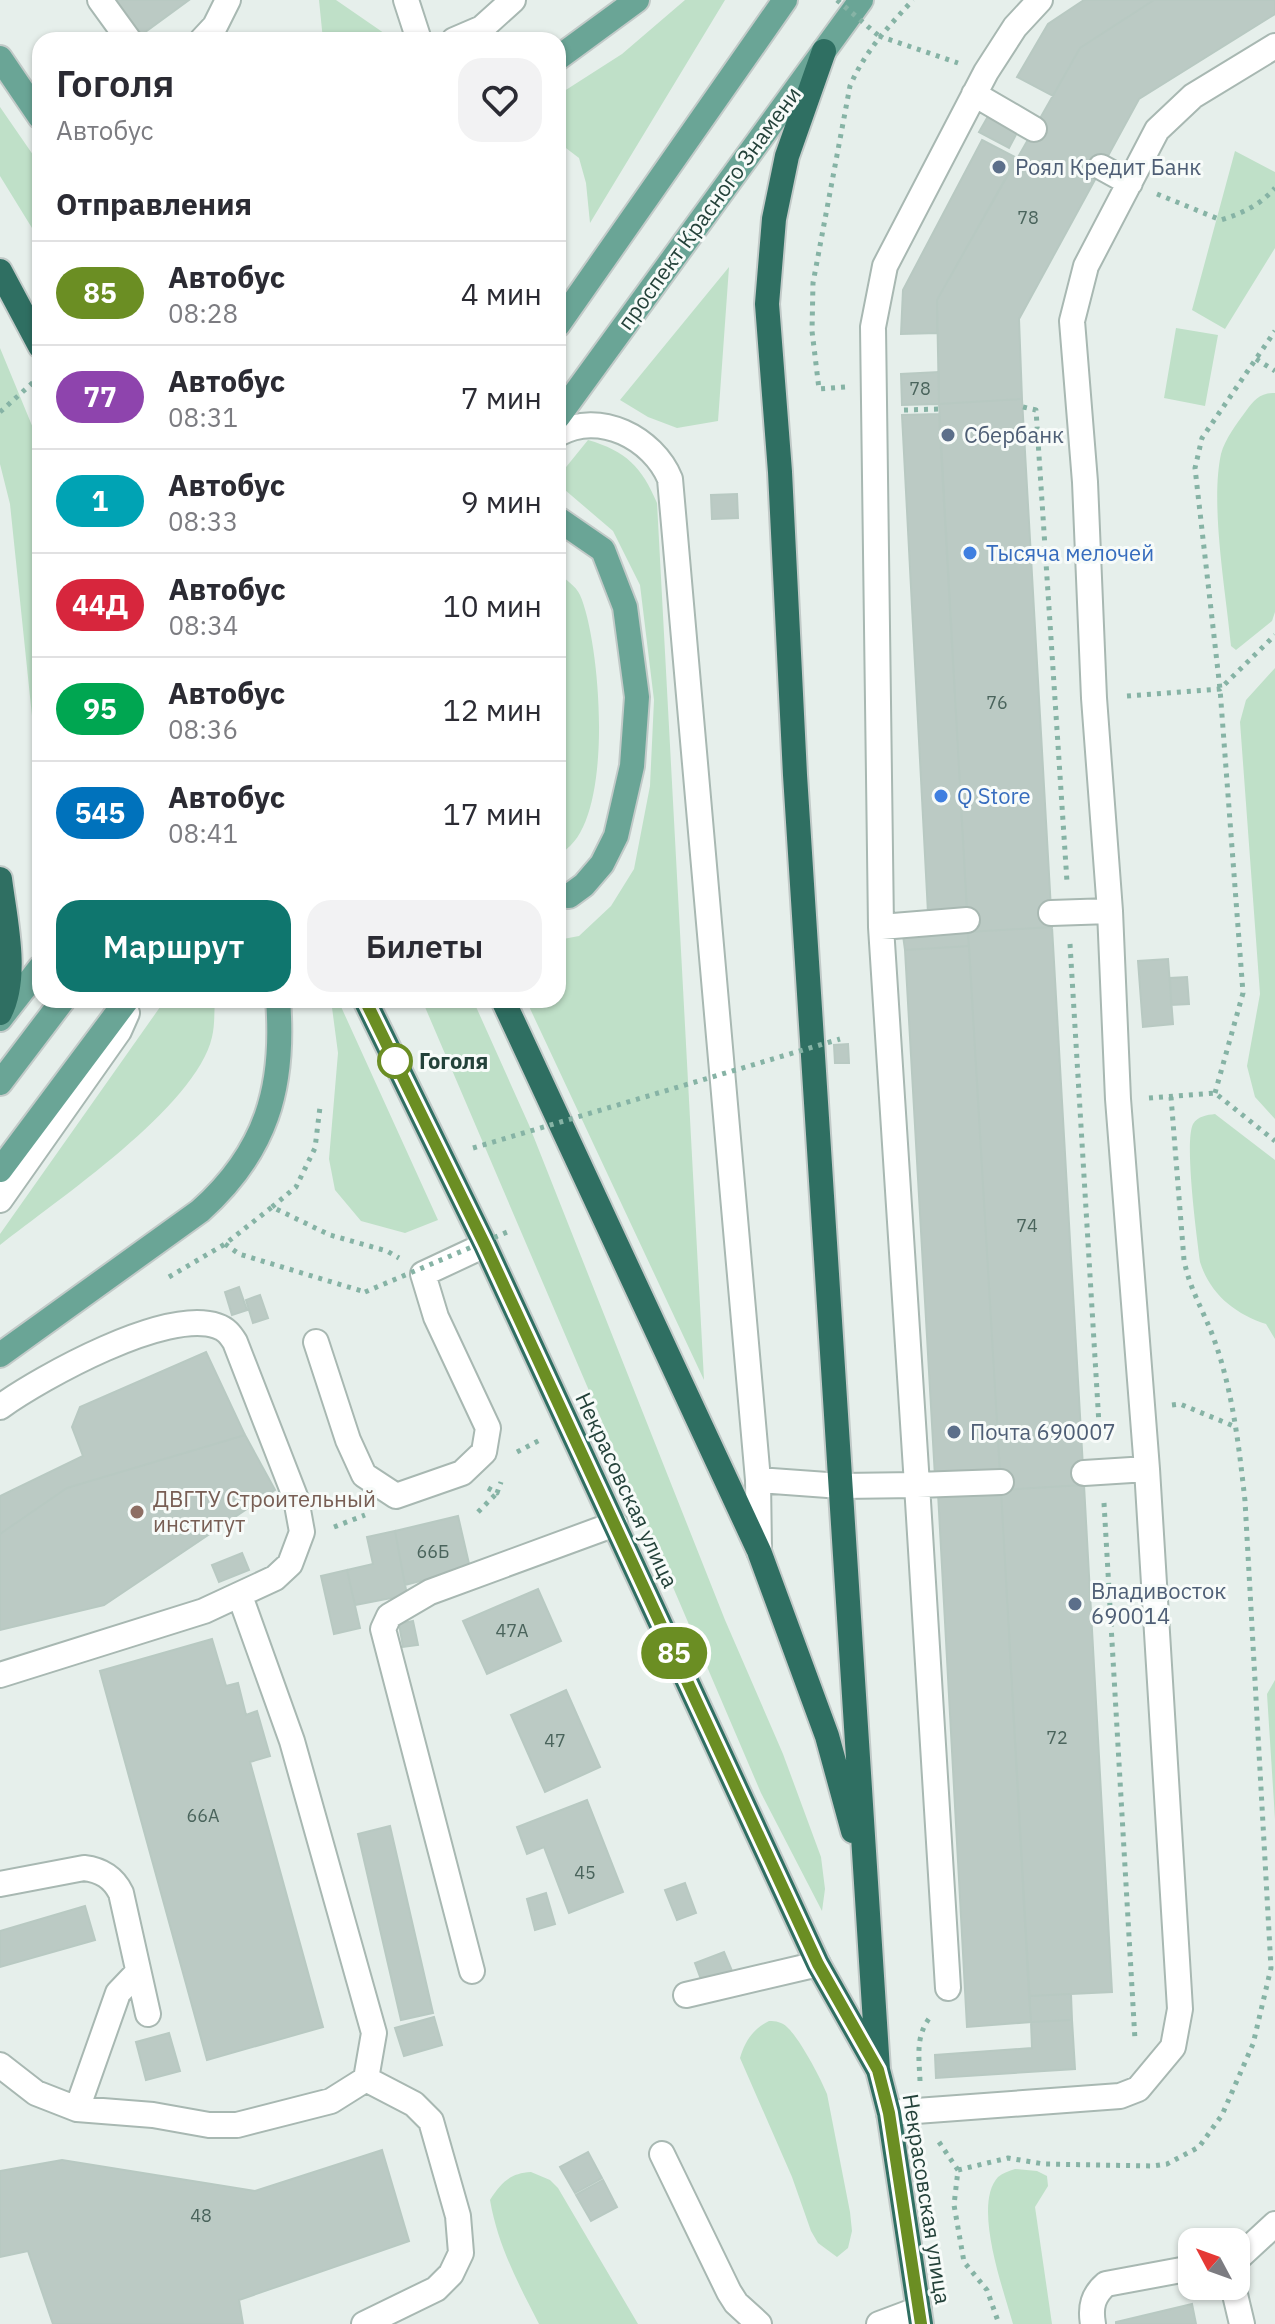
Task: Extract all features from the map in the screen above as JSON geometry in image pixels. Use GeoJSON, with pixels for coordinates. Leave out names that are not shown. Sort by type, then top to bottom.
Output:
{"type":"FeatureCollection","features":[{"type":"Feature","properties":{"kind":"highway"},"geometry":{"type":"LineString","coordinates":[[824,51],[787,156],[774,219],[767,304],[780,472],[795,775],[878,2070]]}},
{"type":"Feature","properties":{"kind":"highway"},"geometry":{"type":"LineString","coordinates":[[0,271],[32,331]]}},
{"type":"Feature","properties":{"kind":"highway"},"geometry":{"type":"LineString","coordinates":[[0,879],[9,951],[6,1001],[0,1016]]}},
{"type":"Feature","properties":{"kind":"highway","name":"Некрасовская улица"},"geometry":{"type":"LineString","coordinates":[[369,1008],[485,1245],[818,1964],[878,2070],[889,2113],[920,2316]]}},
{"type":"Feature","properties":{"kind":"highway"},"geometry":{"type":"LineString","coordinates":[[507,1008],[759,1551],[827,1736],[867,1883]]}},
{"type":"Feature","properties":{"kind":"main road"},"geometry":{"type":"LineString","coordinates":[[566,52],[637,0]]}},
{"type":"Feature","properties":{"kind":"main road"},"geometry":{"type":"LineString","coordinates":[[566,314],[785,0]]}},
{"type":"Feature","properties":{"kind":"main road","name":"проспект Красного Знамени"},"geometry":{"type":"LineString","coordinates":[[566,406],[861,0]]}},
{"type":"Feature","properties":{"kind":"main road"},"geometry":{"type":"LineString","coordinates":[[0,58],[32,105]]}},
{"type":"Feature","properties":{"kind":"main road"},"geometry":{"type":"LineString","coordinates":[[566,525],[603,550],[625,607],[637,697],[632,766],[616,836],[602,864],[584,885],[566,896]]}},
{"type":"Feature","properties":{"kind":"main road"},"geometry":{"type":"LineString","coordinates":[[0,1016],[32,978]]}},
{"type":"Feature","properties":{"kind":"main road"},"geometry":{"type":"LineString","coordinates":[[0,1083],[57,1008]]}},
{"type":"Feature","properties":{"kind":"main road"},"geometry":{"type":"LineString","coordinates":[[0,1170],[121,1008]]}},
{"type":"Feature","properties":{"kind":"main road"},"geometry":{"type":"LineString","coordinates":[[0,1355],[146,1251],[223,1190],[248,1159],[270,1109],[276,1080],[278,1008]]}},
{"type":"Feature","properties":{"kind":"lane"},"geometry":{"type":"LineString","coordinates":[[100,0],[123,32]]}},
{"type":"Feature","properties":{"kind":"lane"},"geometry":{"type":"LineString","coordinates":[[209,32],[228,0]]}},
{"type":"Feature","properties":{"kind":"lane"},"geometry":{"type":"LineString","coordinates":[[406,0],[416,32]]}},
{"type":"Feature","properties":{"kind":"lane"},"geometry":{"type":"LineString","coordinates":[[473,32],[482,28],[513,0]]}},
{"type":"Feature","properties":{"kind":"lane"},"geometry":{"type":"LineString","coordinates":[[948,1988],[881,927],[873,327],[885,266],[986,72],[1015,27],[1040,0]]}},
{"type":"Feature","properties":{"kind":"lane"},"geometry":{"type":"LineString","coordinates":[[889,2113],[1120,2096],[1138,2089],[1173,2047],[1180,2009],[1143,1407],[1118,1099],[1110,911],[1094,698],[1085,482],[1072,321],[1086,266],[1157,130],[1193,96],[1275,46]]}},
{"type":"Feature","properties":{"kind":"lane"},"geometry":{"type":"LineString","coordinates":[[974,94],[1034,129]]}},
{"type":"Feature","properties":{"kind":"lane"},"geometry":{"type":"LineString","coordinates":[[1101,167],[1130,183]]}},
{"type":"Feature","properties":{"kind":"lane"},"geometry":{"type":"LineString","coordinates":[[566,429],[593,423],[643,443],[663,463],[670,479],[758,1480],[759,1551]]}},
{"type":"Feature","properties":{"kind":"lane"},"geometry":{"type":"LineString","coordinates":[[1060,914],[1110,911]]}},
{"type":"Feature","properties":{"kind":"lane"},"geometry":{"type":"LineString","coordinates":[[881,927],[967,920]]}},
{"type":"Feature","properties":{"kind":"lane"},"geometry":{"type":"LineString","coordinates":[[0,1200],[119,1031],[129,1008]]}},
{"type":"Feature","properties":{"kind":"lane"},"geometry":{"type":"LineString","coordinates":[[316,1342],[348,1440],[364,1475],[396,1496],[462,1473],[484,1452],[488,1428],[436,1317],[423,1274],[485,1245]]}},
{"type":"Feature","properties":{"kind":"lane"},"geometry":{"type":"LineString","coordinates":[[0,1407],[27,1388],[101,1348],[169,1328],[202,1323],[227,1331],[235,1342],[290,1481],[302,1532],[290,1564],[282,1574],[240,1596],[137,1633],[0,1675]]}},
{"type":"Feature","properties":{"kind":"lane"},"geometry":{"type":"LineString","coordinates":[[1093,1472],[1147,1469]]}},
{"type":"Feature","properties":{"kind":"lane"},"geometry":{"type":"LineString","coordinates":[[758,1480],[841,1486],[1001,1482]]}},
{"type":"Feature","properties":{"kind":"lane"},"geometry":{"type":"LineString","coordinates":[[472,1971],[383,1629],[389,1616],[430,1592],[615,1524]]}},
{"type":"Feature","properties":{"kind":"lane"},"geometry":{"type":"LineString","coordinates":[[0,2065],[36,2093],[77,2109],[153,2115],[209,2125],[237,2125],[277,2117],[331,2101],[366,2079],[374,2033],[292,1741],[240,1596]]}},
{"type":"Feature","properties":{"kind":"lane"},"geometry":{"type":"LineString","coordinates":[[0,1884],[84,1868],[96,1869],[116,1883],[121,1893],[148,2014]]}},
{"type":"Feature","properties":{"kind":"lane"},"geometry":{"type":"LineString","coordinates":[[686,1995],[818,1964]]}},
{"type":"Feature","properties":{"kind":"lane"},"geometry":{"type":"LineString","coordinates":[[77,2109],[118,1993],[138,1972]]}},
{"type":"Feature","properties":{"kind":"lane"},"geometry":{"type":"LineString","coordinates":[[364,2324],[436,2289],[451,2274],[461,2253],[458,2216],[431,2121],[414,2104],[366,2079]]}},
{"type":"Feature","properties":{"kind":"lane"},"geometry":{"type":"LineString","coordinates":[[662,2154],[729,2292],[736,2303],[759,2324]]}},
{"type":"Feature","properties":{"kind":"lane"},"geometry":{"type":"LineString","coordinates":[[1250,2247],[1275,2224]]}},
{"type":"Feature","properties":{"kind":"lane"},"geometry":{"type":"LineString","coordinates":[[1093,2324],[1091,2312],[1094,2299],[1106,2284],[1178,2271]]}},
{"type":"Feature","properties":{"kind":"lane"},"geometry":{"type":"LineString","coordinates":[[1236,2300],[1242,2324]]}},
{"type":"Feature","properties":{"kind":"lane"},"geometry":{"type":"LineString","coordinates":[[879,2324],[920,2316]]}},
{"type":"Feature","properties":{"kind":"path"},"geometry":{"type":"LineString","coordinates":[[837,0],[879,36],[986,72]]}},
{"type":"Feature","properties":{"kind":"path"},"geometry":{"type":"LineString","coordinates":[[819,389],[812,331],[813,283],[850,86],[879,36],[913,0]]}},
{"type":"Feature","properties":{"kind":"path"},"geometry":{"type":"LineString","coordinates":[[1130,183],[1221,220],[1250,209],[1275,188]]}},
{"type":"Feature","properties":{"kind":"path"},"geometry":{"type":"LineString","coordinates":[[1215,1093],[1243,993],[1220,689],[1195,468],[1202,438],[1275,331]]}},
{"type":"Feature","properties":{"kind":"path"},"geometry":{"type":"LineString","coordinates":[[1256,359],[1275,371]]}},
{"type":"Feature","properties":{"kind":"path"},"geometry":{"type":"LineString","coordinates":[[0,412],[32,383]]}},
{"type":"Feature","properties":{"kind":"path"},"geometry":{"type":"LineString","coordinates":[[1023,407],[1036,410],[1060,914],[1093,1472],[1138,2089]]}},
{"type":"Feature","properties":{"kind":"path"},"geometry":{"type":"LineString","coordinates":[[1094,698],[1220,689],[1275,635]]}},
{"type":"Feature","properties":{"kind":"path"},"geometry":{"type":"LineString","coordinates":[[473,1148],[840,1039]]}},
{"type":"Feature","properties":{"kind":"path"},"geometry":{"type":"LineString","coordinates":[[1118,1099],[1215,1093],[1275,1141]]}},
{"type":"Feature","properties":{"kind":"path"},"geometry":{"type":"LineString","coordinates":[[999,2324],[987,2290],[964,2262],[954,2205],[958,2170],[1008,2158],[1044,2164],[1153,2166],[1167,2164],[1199,2147],[1222,2115],[1253,2044],[1271,1968],[1246,1517],[1236,1427],[1214,1339],[1188,1284],[1171,1097]]}},
{"type":"Feature","properties":{"kind":"path"},"geometry":{"type":"LineString","coordinates":[[166,1279],[225,1244],[296,1187],[315,1148],[320,1107]]}},
{"type":"Feature","properties":{"kind":"path"},"geometry":{"type":"LineString","coordinates":[[272,1207],[330,1235],[387,1251],[423,1274]]}},
{"type":"Feature","properties":{"kind":"path"},"geometry":{"type":"LineString","coordinates":[[225,1244],[239,1254],[365,1292],[512,1230]]}},
{"type":"Feature","properties":{"kind":"path"},"geometry":{"type":"LineString","coordinates":[[1143,1407],[1180,1404],[1236,1427]]}},
{"type":"Feature","properties":{"kind":"path"},"geometry":{"type":"LineString","coordinates":[[478,1512],[497,1493]]}},
{"type":"Feature","properties":{"kind":"path"},"geometry":{"type":"LineString","coordinates":[[331,1528],[389,1505],[396,1496]]}},
{"type":"Feature","properties":{"kind":"green space"},"geometry":{"type":"Polygon","coordinates":[[[319,0],[336,0],[382,32],[322,32],[319,0]]]}},
{"type":"Feature","properties":{"kind":"green space"},"geometry":{"type":"Polygon","coordinates":[[[685,0],[725,0],[590,223],[586,183],[579,158],[566,148],[566,90],[622,54],[685,0]]]}},
{"type":"Feature","properties":{"kind":"green space"},"geometry":{"type":"Polygon","coordinates":[[[0,107],[32,153],[32,228],[0,176],[0,107]]]}},
{"type":"Feature","properties":{"kind":"green space"},"geometry":{"type":"Polygon","coordinates":[[[1235,151],[1275,172],[1275,248],[1225,329],[1192,310],[1235,151]]]}},
{"type":"Feature","properties":{"kind":"green space"},"geometry":{"type":"Polygon","coordinates":[[[729,267],[718,421],[677,428],[648,417],[620,400],[729,267]]]}},
{"type":"Feature","properties":{"kind":"green space"},"geometry":{"type":"Polygon","coordinates":[[[1176,328],[1218,335],[1205,406],[1164,398],[1176,328]]]}},
{"type":"Feature","properties":{"kind":"green space"},"geometry":{"type":"Polygon","coordinates":[[[0,348],[32,426],[32,716],[10,504],[0,464],[0,348]]]}},
{"type":"Feature","properties":{"kind":"green space"},"geometry":{"type":"Polygon","coordinates":[[[1275,393],[1275,612],[1272,621],[1236,650],[1231,646],[1218,523],[1221,454],[1232,431],[1252,404],[1261,396],[1275,393]]]}},
{"type":"Feature","properties":{"kind":"green space"},"geometry":{"type":"Polygon","coordinates":[[[588,440],[601,444],[623,455],[639,470],[657,503],[704,1380],[530,1008],[566,1008],[566,938],[579,936],[611,906],[634,869],[650,786],[654,700],[640,585],[613,531],[566,491],[566,467],[588,440]]]}},
{"type":"Feature","properties":{"kind":"green space"},"geometry":{"type":"Polygon","coordinates":[[[566,580],[580,595],[588,619],[598,692],[596,774],[589,810],[577,838],[566,847],[566,580]]]}},
{"type":"Feature","properties":{"kind":"green space"},"geometry":{"type":"Polygon","coordinates":[[[1275,668],[1275,1119],[1255,1097],[1247,1066],[1260,994],[1240,722],[1246,700],[1275,668]]]}},
{"type":"Feature","properties":{"kind":"green space"},"geometry":{"type":"Polygon","coordinates":[[[159,1008],[215,1008],[212,1037],[201,1064],[153,1122],[88,1178],[0,1245],[0,1234],[159,1008]]]}},
{"type":"Feature","properties":{"kind":"green space"},"geometry":{"type":"Polygon","coordinates":[[[332,1008],[342,1008],[438,1220],[405,1233],[361,1221],[335,1190],[329,1159],[338,1053],[332,1008]]]}},
{"type":"Feature","properties":{"kind":"green space"},"geometry":{"type":"Polygon","coordinates":[[[425,1008],[477,1008],[529,1125],[725,1620],[783,1754],[821,1857],[825,1889],[822,1911],[761,1793],[425,1008]]]}},
{"type":"Feature","properties":{"kind":"green space"},"geometry":{"type":"Polygon","coordinates":[[[1215,1114],[1275,1160],[1275,1339],[1266,1324],[1244,1315],[1217,1293],[1200,1262],[1192,1191],[1191,1134],[1197,1119],[1215,1114]]]}},
{"type":"Feature","properties":{"kind":"green space"},"geometry":{"type":"Polygon","coordinates":[[[1275,1680],[1275,1819],[1267,1694],[1275,1680]]]}},
{"type":"Feature","properties":{"kind":"green space"},"geometry":{"type":"Polygon","coordinates":[[[769,2021],[783,2024],[792,2033],[827,2094],[852,2231],[848,2248],[837,2257],[818,2243],[811,2231],[792,2177],[740,2058],[750,2036],[769,2021]]]}},
{"type":"Feature","properties":{"kind":"green space"},"geometry":{"type":"Polygon","coordinates":[[[1015,2169],[1037,2171],[1047,2176],[1048,2186],[1035,2207],[1052,2324],[1013,2324],[997,2270],[989,2227],[991,2190],[998,2177],[1015,2169]]]}},
{"type":"Feature","properties":{"kind":"green space"},"geometry":{"type":"Polygon","coordinates":[[[531,2172],[550,2180],[558,2188],[638,2324],[539,2324],[503,2249],[490,2200],[507,2180],[517,2174],[531,2172]]]}},
{"type":"Feature","properties":{"kind":"building"},"geometry":{"type":"Polygon","coordinates":[[[115,0],[189,0],[145,32],[139,32],[115,0]]]}},
{"type":"Feature","properties":{"kind":"building"},"geometry":{"type":"Polygon","coordinates":[[[1084,0],[1154,0],[1080,48],[1053,96],[1017,77],[1048,24],[1084,0]]]}},
{"type":"Feature","properties":{"kind":"building"},"geometry":{"type":"Polygon","coordinates":[[[1154,0],[1275,0],[1275,14],[1139,99],[1019,319],[1022,399],[939,404],[937,300],[1080,48],[1154,0]]]}},
{"type":"Feature","properties":{"kind":"building"},"geometry":{"type":"Polygon","coordinates":[[[991,111],[1020,127],[1009,148],[979,132],[991,111]]]}},
{"type":"Feature","properties":{"kind":"building"},"geometry":{"type":"Polygon","coordinates":[[[982,140],[1017,158],[937,300],[937,333],[901,334],[903,290],[982,140]]]}},
{"type":"Feature","properties":{"kind":"building"},"geometry":{"type":"Polygon","coordinates":[[[939,372],[939,404],[902,405],[901,374],[939,372]]]}},
{"type":"Feature","properties":{"kind":"building"},"geometry":{"type":"Polygon","coordinates":[[[1022,399],[1052,927],[968,932],[939,404],[1022,399]]]}},
{"type":"Feature","properties":{"kind":"building"},"geometry":{"type":"Polygon","coordinates":[[[939,414],[967,910],[928,913],[902,415],[939,414]]]}},
{"type":"Feature","properties":{"kind":"building"},"geometry":{"type":"Polygon","coordinates":[[[737,494],[738,518],[712,519],[711,495],[737,494]]]}},
{"type":"Feature","properties":{"kind":"building"},"geometry":{"type":"Polygon","coordinates":[[[967,925],[969,946],[905,950],[902,928],[967,925]]]}},
{"type":"Feature","properties":{"kind":"building"},"geometry":{"type":"Polygon","coordinates":[[[1052,927],[1084,1485],[1001,1490],[968,932],[1052,927]]]}},
{"type":"Feature","properties":{"kind":"building"},"geometry":{"type":"Polygon","coordinates":[[[969,946],[1000,1473],[935,1477],[905,950],[969,946]]]}},
{"type":"Feature","properties":{"kind":"building"},"geometry":{"type":"Polygon","coordinates":[[[1168,959],[1173,1024],[1143,1027],[1138,961],[1168,959]]]}},
{"type":"Feature","properties":{"kind":"building"},"geometry":{"type":"Polygon","coordinates":[[[1187,977],[1189,1004],[1171,1005],[1170,978],[1187,977]]]}},
{"type":"Feature","properties":{"kind":"building"},"geometry":{"type":"Polygon","coordinates":[[[848,1044],[849,1063],[835,1063],[834,1045],[848,1044]]]}},
{"type":"Feature","properties":{"kind":"building"},"geometry":{"type":"Polygon","coordinates":[[[239,1287],[247,1310],[232,1315],[225,1292],[239,1287]]]}},
{"type":"Feature","properties":{"kind":"building"},"geometry":{"type":"Polygon","coordinates":[[[260,1295],[268,1318],[253,1323],[246,1300],[260,1295]]]}},
{"type":"Feature","properties":{"kind":"building"},"geometry":{"type":"Polygon","coordinates":[[[206,1352],[245,1435],[67,1488],[0,1534],[0,1496],[83,1456],[72,1427],[80,1407],[206,1352]]]}},
{"type":"Feature","properties":{"kind":"building","name":"ДВГТУ Строительный институт"},"geometry":{"type":"Polygon","coordinates":[[[245,1435],[275,1490],[104,1605],[0,1630],[0,1534],[67,1488],[245,1435]]]}},
{"type":"Feature","properties":{"kind":"building"},"geometry":{"type":"Polygon","coordinates":[[[1084,1485],[1112,1992],[1029,1996],[1001,1490],[1084,1485]]]}},
{"type":"Feature","properties":{"kind":"building"},"geometry":{"type":"Polygon","coordinates":[[[1001,1490],[1031,2022],[967,2027],[938,1493],[1001,1490]]]}},
{"type":"Feature","properties":{"kind":"building"},"geometry":{"type":"Polygon","coordinates":[[[458,1516],[470,1568],[405,1585],[395,1531],[458,1516]]]}},
{"type":"Feature","properties":{"kind":"building"},"geometry":{"type":"Polygon","coordinates":[[[395,1531],[407,1595],[355,1605],[347,1570],[373,1564],[367,1537],[395,1531]]]}},
{"type":"Feature","properties":{"kind":"building"},"geometry":{"type":"Polygon","coordinates":[[[242,1553],[249,1570],[219,1582],[212,1565],[242,1553]]]}},
{"type":"Feature","properties":{"kind":"building"},"geometry":{"type":"Polygon","coordinates":[[[347,1570],[360,1628],[334,1634],[321,1576],[347,1570]]]}},
{"type":"Feature","properties":{"kind":"building"},"geometry":{"type":"Polygon","coordinates":[[[538,1589],[561,1641],[487,1674],[463,1621],[538,1589]]]}},
{"type":"Feature","properties":{"kind":"building"},"geometry":{"type":"Polygon","coordinates":[[[413,1621],[418,1645],[403,1647],[399,1624],[413,1621]]]}},
{"type":"Feature","properties":{"kind":"building"},"geometry":{"type":"Polygon","coordinates":[[[212,1639],[226,1686],[238,1683],[246,1715],[257,1711],[270,1756],[250,1762],[323,2027],[207,2060],[100,1671],[212,1639]]]}},
{"type":"Feature","properties":{"kind":"building"},"geometry":{"type":"Polygon","coordinates":[[[566,1690],[600,1767],[545,1792],[511,1715],[566,1690]]]}},
{"type":"Feature","properties":{"kind":"building"},"geometry":{"type":"Polygon","coordinates":[[[587,1800],[623,1892],[569,1913],[544,1847],[527,1854],[517,1827],[587,1800]]]}},
{"type":"Feature","properties":{"kind":"building"},"geometry":{"type":"Polygon","coordinates":[[[390,1826],[433,2013],[401,2020],[358,1834],[390,1826]]]}},
{"type":"Feature","properties":{"kind":"building"},"geometry":{"type":"Polygon","coordinates":[[[685,1883],[696,1913],[677,1920],[665,1890],[685,1883]]]}},
{"type":"Feature","properties":{"kind":"building"},"geometry":{"type":"Polygon","coordinates":[[[546,1893],[555,1924],[535,1930],[527,1899],[546,1893]]]}},
{"type":"Feature","properties":{"kind":"building"},"geometry":{"type":"Polygon","coordinates":[[[85,1906],[95,1940],[0,1967],[0,1931],[85,1906]]]}},
{"type":"Feature","properties":{"kind":"building"},"geometry":{"type":"Polygon","coordinates":[[[724,1952],[732,1971],[702,1982],[695,1963],[724,1952]]]}},
{"type":"Feature","properties":{"kind":"building"},"geometry":{"type":"Polygon","coordinates":[[[1071,1994],[1072,2020],[1031,2022],[1029,1996],[1071,1994]]]}},
{"type":"Feature","properties":{"kind":"building"},"geometry":{"type":"Polygon","coordinates":[[[434,2017],[442,2045],[404,2056],[395,2028],[434,2017]]]}},
{"type":"Feature","properties":{"kind":"building"},"geometry":{"type":"Polygon","coordinates":[[[1072,2020],[1075,2069],[936,2078],[935,2055],[1032,2048],[1031,2022],[1072,2020]]]}},
{"type":"Feature","properties":{"kind":"building"},"geometry":{"type":"Polygon","coordinates":[[[169,2033],[180,2071],[146,2080],[136,2042],[169,2033]]]}},
{"type":"Feature","properties":{"kind":"building"},"geometry":{"type":"Polygon","coordinates":[[[382,2150],[409,2241],[239,2300],[243,2324],[53,2324],[28,2251],[0,2257],[0,2171],[62,2160],[255,2191],[382,2150]]]}},
{"type":"Feature","properties":{"kind":"building"},"geometry":{"type":"Polygon","coordinates":[[[588,2152],[602,2178],[575,2193],[560,2167],[588,2152]]]}},
{"type":"Feature","properties":{"kind":"building"},"geometry":{"type":"Polygon","coordinates":[[[603,2180],[617,2207],[591,2221],[576,2195],[603,2180]]]}},
{"type":"Feature","properties":{"kind":"building"},"geometry":{"type":"Polygon","coordinates":[[[1192,2304],[1196,2324],[1116,2324],[1116,2322],[1192,2304]]]}},
{"type":"Feature","properties":{"kind":"bus line","name":"85"},"geometry":{"type":"LineString","coordinates":[[369,1008],[485,1245],[818,1964],[878,2070],[889,2113],[921,2324]]}},
{"type":"Feature","properties":{"kind":"place","name":"Роял Кредит Банк"},"geometry":{"type":"Point","coordinates":[999,167]}},
{"type":"Feature","properties":{"kind":"place","name":"Сбербанк"},"geometry":{"type":"Point","coordinates":[948,435]}},
{"type":"Feature","properties":{"kind":"place","name":"Тысяча мелочей"},"geometry":{"type":"Point","coordinates":[970,553]}},
{"type":"Feature","properties":{"kind":"place","name":"Q Store"},"geometry":{"type":"Point","coordinates":[941,796]}},
{"type":"Feature","properties":{"kind":"place","name":"Гоголя"},"geometry":{"type":"Point","coordinates":[395,1061]}},
{"type":"Feature","properties":{"kind":"place","name":"Почта 690007"},"geometry":{"type":"Point","coordinates":[954,1432]}},
{"type":"Feature","properties":{"kind":"place","name":"ДВГТУ Строительный институт"},"geometry":{"type":"Point","coordinates":[137,1512]}},
{"type":"Feature","properties":{"kind":"place","name":"Владивосток 690014"},"geometry":{"type":"Point","coordinates":[1075,1604]}}]}
